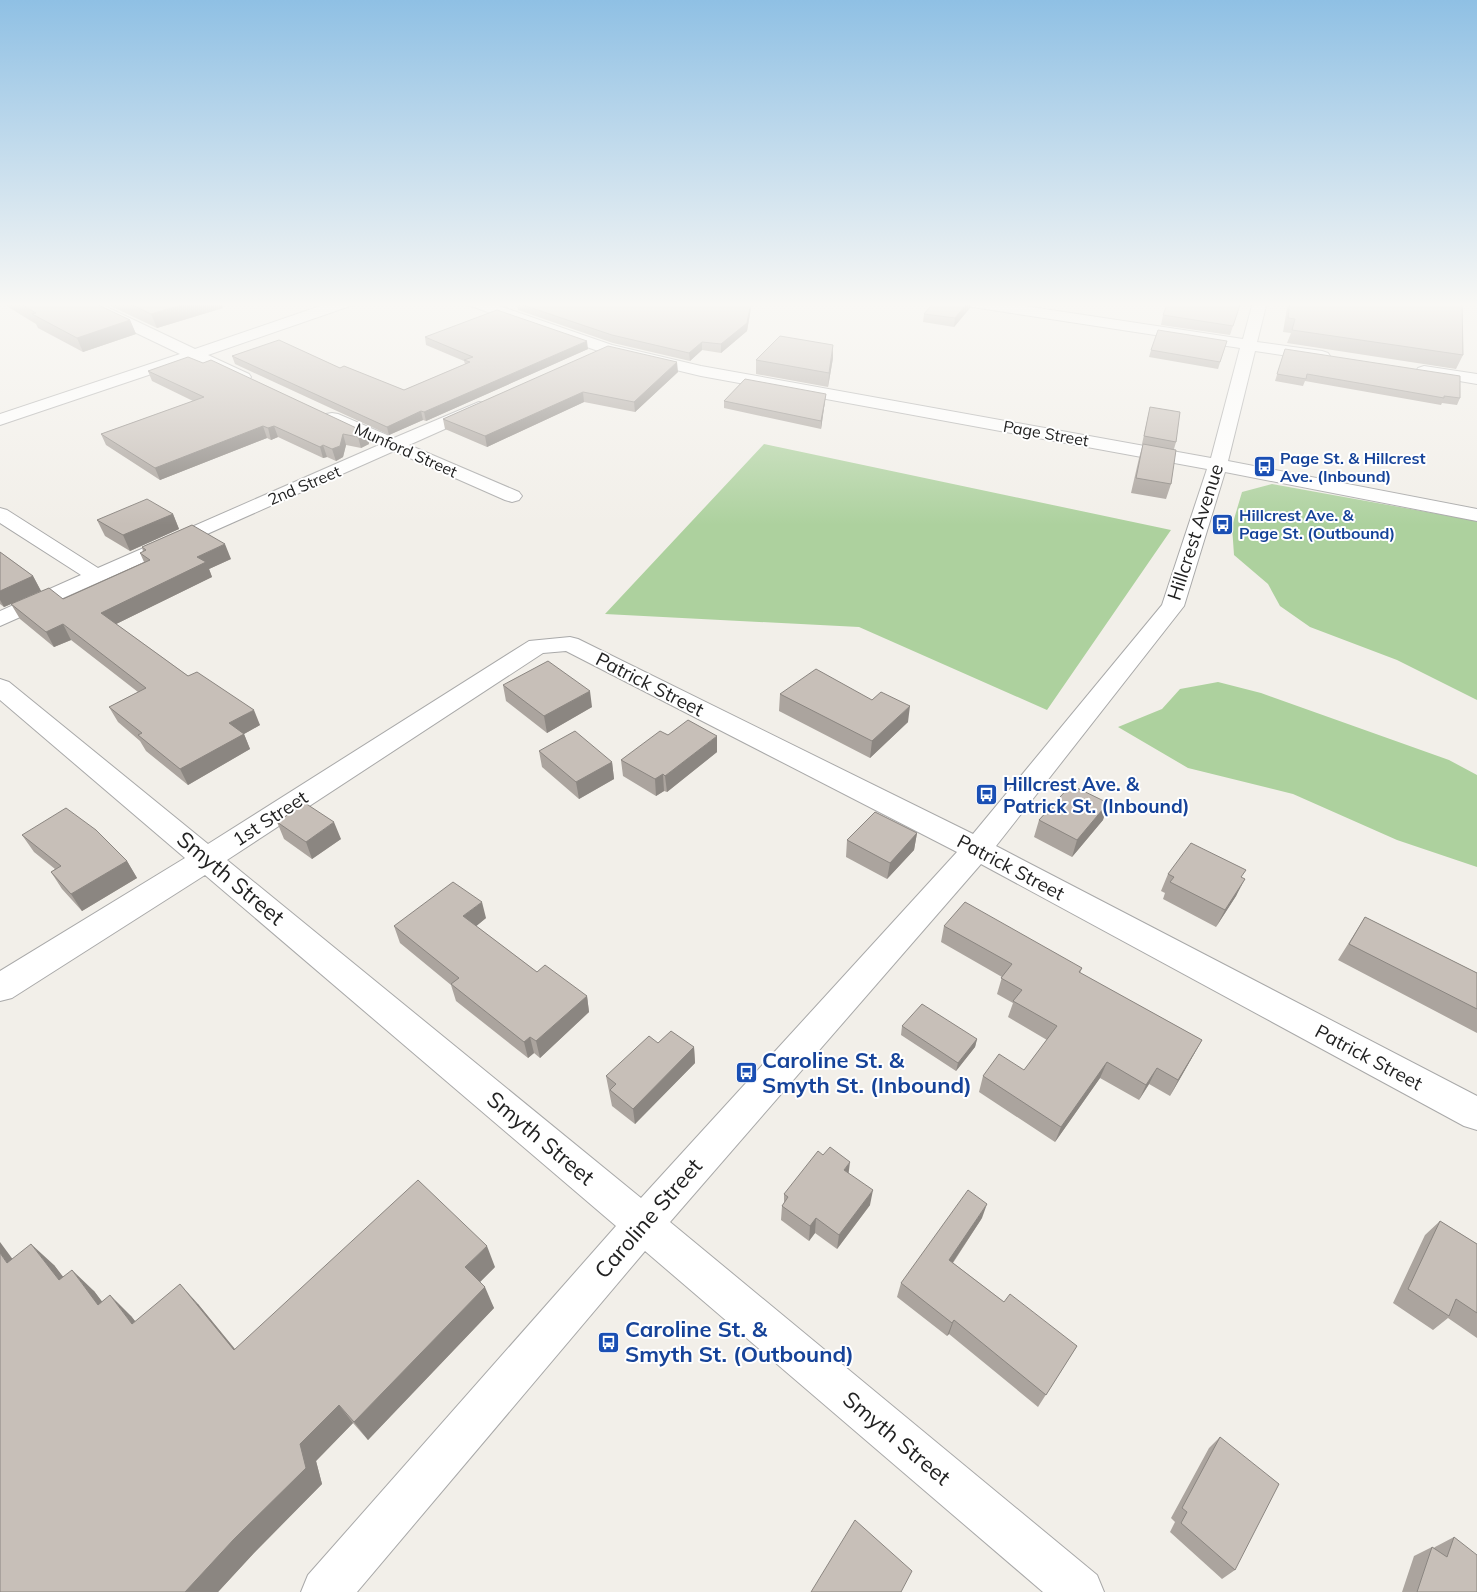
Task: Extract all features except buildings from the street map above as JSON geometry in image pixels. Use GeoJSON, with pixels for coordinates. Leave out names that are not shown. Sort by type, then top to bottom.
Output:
{"type":"FeatureCollection","features":[{"type":"Feature","properties":{"kind":"street"},"geometry":{"type":"LineString","coordinates":[[0,420],[128,376]]}},
{"type":"Feature","properties":{"kind":"street"},"geometry":{"type":"LineString","coordinates":[[242,376],[254,382]]}},
{"type":"Feature","properties":{"kind":"street","name":"Page Street"},"geometry":{"type":"LineString","coordinates":[[735,376],[1218,465],[1477,515]]}},
{"type":"Feature","properties":{"kind":"street","name":"Hillcrest Avenue"},"geometry":{"type":"LineString","coordinates":[[977,849],[1173,606],[1218,465],[1240,376]]}},
{"type":"Feature","properties":{"kind":"street"},"geometry":{"type":"LineString","coordinates":[[1459,376],[1477,379]]}},
{"type":"Feature","properties":{"kind":"street","name":"2nd Street"},"geometry":{"type":"LineString","coordinates":[[0,619],[95,575],[492,402]]}},
{"type":"Feature","properties":{"kind":"street","name":"Munford Street"},"geometry":{"type":"LineString","coordinates":[[315,410],[512,496]]}},
{"type":"Feature","properties":{"kind":"street"},"geometry":{"type":"LineString","coordinates":[[0,514],[95,575]]}},
{"type":"Feature","properties":{"kind":"street","name":"Patrick Street"},"geometry":{"type":"LineString","coordinates":[[537,646],[570,644],[977,849],[1477,1114]]}},
{"type":"Feature","properties":{"kind":"street","name":"1st Street"},"geometry":{"type":"LineString","coordinates":[[0,988],[207,858],[537,646]]}},
{"type":"Feature","properties":{"kind":"street","name":"Smyth Street"},"geometry":{"type":"LineString","coordinates":[[0,687],[207,858],[1080,1592]]}},
{"type":"Feature","properties":{"kind":"street","name":"Caroline Street"},"geometry":{"type":"LineString","coordinates":[[325,1592],[643,1224],[977,849]]}},
{"type":"Feature","properties":{"kind":"green space"},"geometry":{"type":"Polygon","coordinates":[[[764,444],[1171,530],[1047,710],[859,627],[605,614],[764,444]]]}},
{"type":"Feature","properties":{"kind":"green space"},"geometry":{"type":"Polygon","coordinates":[[[1272,484],[1477,521],[1477,700],[1397,660],[1310,627],[1280,606],[1268,584],[1234,555],[1232,526],[1242,492],[1272,484]]]}},
{"type":"Feature","properties":{"kind":"green space"},"geometry":{"type":"Polygon","coordinates":[[[1218,682],[1261,693],[1449,760],[1477,775],[1477,867],[1397,840],[1293,794],[1188,768],[1118,727],[1162,709],[1180,689],[1218,682]]]}},
{"type":"Feature","properties":{"kind":"place","name":"Page St. & Hillcrest Ave. (Inbound)"},"geometry":{"type":"Point","coordinates":[1264,467]}},
{"type":"Feature","properties":{"kind":"place","name":"Hillcrest Ave. & Page St. (Outbound)"},"geometry":{"type":"Point","coordinates":[1223,524]}},
{"type":"Feature","properties":{"kind":"place","name":"Hillcrest Ave. & Patrick St. (Inbound)"},"geometry":{"type":"Point","coordinates":[987,795]}},
{"type":"Feature","properties":{"kind":"place","name":"Caroline St. & Smyth St. (Inbound)"},"geometry":{"type":"Point","coordinates":[746,1073]}},
{"type":"Feature","properties":{"kind":"place","name":"Caroline St. & Smyth St. (Outbound)"},"geometry":{"type":"Point","coordinates":[609,1342]}}]}
